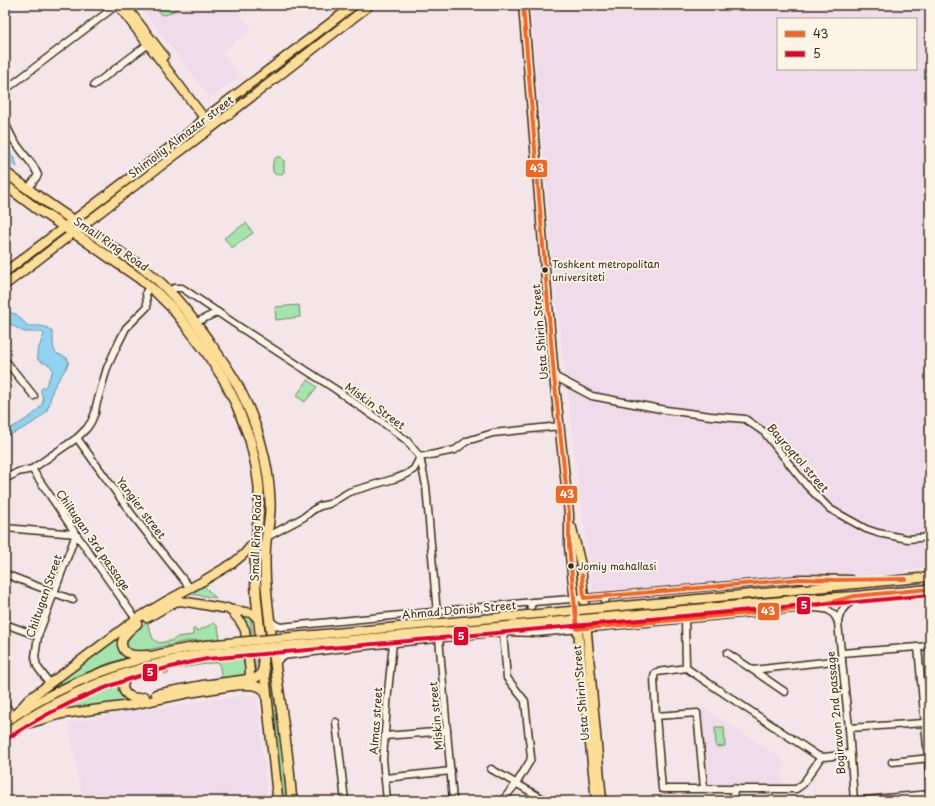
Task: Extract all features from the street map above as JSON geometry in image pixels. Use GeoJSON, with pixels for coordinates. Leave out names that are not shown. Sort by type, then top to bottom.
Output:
{"type":"FeatureCollection","features":[{"type":"Feature","properties":{"kind":"highway","name":"Small Ring Road"},"geometry":{"type":"LineString","coordinates":[[5,172],[144,270],[170,292],[196,324],[234,379],[246,401],[256,429],[265,463],[270,494],[270,514],[265,561],[267,596],[292,801]]}},
{"type":"Feature","properties":{"kind":"highway","name":"Small Ring Road"},"geometry":{"type":"LineString","coordinates":[[6,186],[37,209],[123,266],[150,286],[167,303],[196,339],[223,378],[237,406],[247,431],[256,466],[259,500],[254,559],[258,619],[278,801]]}},
{"type":"Feature","properties":{"kind":"highway"},"geometry":{"type":"LineString","coordinates":[[256,540],[267,539]]}},
{"type":"Feature","properties":{"kind":"main road"},"geometry":{"type":"LineString","coordinates":[[117,5],[150,43],[214,126]]}},
{"type":"Feature","properties":{"kind":"main road"},"geometry":{"type":"LineString","coordinates":[[125,5],[150,43]]}},
{"type":"Feature","properties":{"kind":"main road","name":"Shimoliy Almazar street"},"geometry":{"type":"LineString","coordinates":[[5,272],[181,139],[207,117],[354,5]]}},
{"type":"Feature","properties":{"kind":"main road","name":"Shimoliy Almazar street"},"geometry":{"type":"LineString","coordinates":[[5,286],[370,5]]}},
{"type":"Feature","properties":{"kind":"main road","name":"Usta Shirin Street"},"geometry":{"type":"LineString","coordinates":[[524,5],[554,376],[569,514],[569,546],[596,801]]}},
{"type":"Feature","properties":{"kind":"main road"},"geometry":{"type":"LineString","coordinates":[[276,64],[283,72]]}},
{"type":"Feature","properties":{"kind":"main road","name":"Usta Shirin Street"},"geometry":{"type":"LineString","coordinates":[[569,514],[580,565],[584,598],[602,801]]}},
{"type":"Feature","properties":{"kind":"main road"},"geometry":{"type":"LineString","coordinates":[[13,717],[29,700],[50,684],[168,600],[233,563],[244,554],[256,540]]}},
{"type":"Feature","properties":{"kind":"main road","name":"Ahmad Donish Street"},"geometry":{"type":"LineString","coordinates":[[5,733],[64,699],[113,678],[134,670],[177,659],[206,649],[930,577]]}},
{"type":"Feature","properties":{"kind":"main road"},"geometry":{"type":"LineString","coordinates":[[801,579],[900,579]]}},
{"type":"Feature","properties":{"kind":"main road","name":"Ahmad Donish Street"},"geometry":{"type":"LineString","coordinates":[[5,722],[59,691],[105,671],[182,649],[206,649],[805,598],[858,596],[930,589]]}},
{"type":"Feature","properties":{"kind":"main road"},"geometry":{"type":"LineString","coordinates":[[168,600],[183,598],[228,608],[240,621],[245,630],[250,672],[249,679]]}},
{"type":"Feature","properties":{"kind":"main road"},"geometry":{"type":"LineString","coordinates":[[157,655],[131,654],[123,648],[122,644],[124,637],[138,621],[175,602],[180,601],[228,608],[251,613],[258,619]]}},
{"type":"Feature","properties":{"kind":"main road"},"geometry":{"type":"LineString","coordinates":[[134,670],[125,680],[124,687],[127,695],[136,698],[203,685],[249,679],[258,676],[262,672],[263,667]]}},
{"type":"Feature","properties":{"kind":"main road"},"geometry":{"type":"LineString","coordinates":[[239,685],[249,679]]}},
{"type":"Feature","properties":{"kind":"main road"},"geometry":{"type":"LineString","coordinates":[[13,728],[62,714],[131,705],[204,690],[239,685],[258,686],[264,690],[267,695]]}},
{"type":"Feature","properties":{"kind":"main road"},"geometry":{"type":"LineString","coordinates":[[29,700],[59,691]]}},
{"type":"Feature","properties":{"kind":"street"},"geometry":{"type":"LineString","coordinates":[[5,90],[117,5]]}},
{"type":"Feature","properties":{"kind":"street"},"geometry":{"type":"LineString","coordinates":[[94,85],[150,43]]}},
{"type":"Feature","properties":{"kind":"street"},"geometry":{"type":"LineString","coordinates":[[5,123],[14,141],[34,167],[38,175],[28,189]]}},
{"type":"Feature","properties":{"kind":"street"},"geometry":{"type":"LineString","coordinates":[[5,479],[18,472],[32,468],[77,438],[91,422],[95,413],[107,368],[126,328],[147,308],[146,292],[150,286]]}},
{"type":"Feature","properties":{"kind":"street","name":"Miskin Street"},"geometry":{"type":"LineString","coordinates":[[170,292],[174,288],[182,288],[335,389],[407,441],[420,457],[426,486],[436,612]]}},
{"type":"Feature","properties":{"kind":"street"},"geometry":{"type":"LineString","coordinates":[[196,324],[218,312]]}},
{"type":"Feature","properties":{"kind":"street"},"geometry":{"type":"LineString","coordinates":[[5,360],[34,396]]}},
{"type":"Feature","properties":{"kind":"street","name":"Bayroqtol street"},"geometry":{"type":"LineString","coordinates":[[554,376],[592,396],[666,410],[745,419],[764,432],[806,485],[830,508],[866,529],[878,533],[908,539],[930,537]]}},
{"type":"Feature","properties":{"kind":"street"},"geometry":{"type":"LineString","coordinates":[[267,539],[313,510],[320,506],[329,504],[349,492],[407,474],[414,469],[420,457],[455,450],[467,441],[493,433],[560,426]]}},
{"type":"Feature","properties":{"kind":"street","name":"Yangier street"},"geometry":{"type":"LineString","coordinates":[[77,438],[131,513],[190,588]]}},
{"type":"Feature","properties":{"kind":"street","name":"Chiltugan 3rd passage"},"geometry":{"type":"LineString","coordinates":[[32,468],[76,534],[138,621]]}},
{"type":"Feature","properties":{"kind":"street"},"geometry":{"type":"LineString","coordinates":[[5,528],[76,534]]}},
{"type":"Feature","properties":{"kind":"street","name":"Chiltugan Street"},"geometry":{"type":"LineString","coordinates":[[50,684],[39,669],[36,662],[35,657],[38,636],[76,534]]}},
{"type":"Feature","properties":{"kind":"street"},"geometry":{"type":"LineString","coordinates":[[5,574],[73,600]]}},
{"type":"Feature","properties":{"kind":"street","name":"Ahmad Donish Street"},"geometry":{"type":"LineString","coordinates":[[270,619],[274,624],[280,627],[533,602],[801,579]]}},
{"type":"Feature","properties":{"kind":"street"},"geometry":{"type":"LineString","coordinates":[[607,596],[603,611],[605,619],[610,626]]}},
{"type":"Feature","properties":{"kind":"street"},"geometry":{"type":"LineString","coordinates":[[838,623],[842,610],[858,596]]}},
{"type":"Feature","properties":{"kind":"street","name":"Ahmad Donish Street"},"geometry":{"type":"LineString","coordinates":[[276,666],[278,660],[283,656],[503,632],[537,632],[577,629],[806,608],[858,596]]}},
{"type":"Feature","properties":{"kind":"street"},"geometry":{"type":"LineString","coordinates":[[533,602],[530,608],[530,617],[537,632]]}},
{"type":"Feature","properties":{"kind":"street"},"geometry":{"type":"LineString","coordinates":[[806,608],[825,609],[830,611],[835,615],[838,623]]}},
{"type":"Feature","properties":{"kind":"street","name":"Miskin street"},"geometry":{"type":"LineString","coordinates":[[436,612],[453,801]]}},
{"type":"Feature","properties":{"kind":"street"},"geometry":{"type":"LineString","coordinates":[[685,619],[686,666],[689,670],[818,756],[850,754]]}},
{"type":"Feature","properties":{"kind":"street","name":"Bogiravon 2nd passage"},"geometry":{"type":"LineString","coordinates":[[838,623],[849,728],[854,801]]}},
{"type":"Feature","properties":{"kind":"street"},"geometry":{"type":"LineString","coordinates":[[5,624],[38,636]]}},
{"type":"Feature","properties":{"kind":"street"},"geometry":{"type":"LineString","coordinates":[[502,801],[516,784],[531,757],[525,700],[507,678],[503,632]]}},
{"type":"Feature","properties":{"kind":"street","name":"Almas street"},"geometry":{"type":"LineString","coordinates":[[387,801],[384,778],[384,759],[393,643]]}},
{"type":"Feature","properties":{"kind":"street"},"geometry":{"type":"LineString","coordinates":[[842,653],[930,646]]}},
{"type":"Feature","properties":{"kind":"street"},"geometry":{"type":"LineString","coordinates":[[854,801],[930,794],[929,758],[924,723],[918,647]]}},
{"type":"Feature","properties":{"kind":"street"},"geometry":{"type":"LineString","coordinates":[[727,653],[785,692]]}},
{"type":"Feature","properties":{"kind":"street"},"geometry":{"type":"LineString","coordinates":[[753,670],[842,660]]}},
{"type":"Feature","properties":{"kind":"street"},"geometry":{"type":"LineString","coordinates":[[687,668],[659,671],[654,677],[662,789],[796,789],[803,784],[821,757]]}},
{"type":"Feature","properties":{"kind":"street"},"geometry":{"type":"LineString","coordinates":[[5,704],[13,717]]}},
{"type":"Feature","properties":{"kind":"street"},"geometry":{"type":"LineString","coordinates":[[656,716],[697,712],[704,788]]}},
{"type":"Feature","properties":{"kind":"street"},"geometry":{"type":"LineString","coordinates":[[336,722],[345,801]]}},
{"type":"Feature","properties":{"kind":"street"},"geometry":{"type":"LineString","coordinates":[[849,728],[924,723]]}},
{"type":"Feature","properties":{"kind":"street"},"geometry":{"type":"LineString","coordinates":[[385,736],[447,731]]}},
{"type":"Feature","properties":{"kind":"street"},"geometry":{"type":"LineString","coordinates":[[892,762],[929,758]]}},
{"type":"Feature","properties":{"kind":"street"},"geometry":{"type":"LineString","coordinates":[[492,769],[545,800]]}},
{"type":"Feature","properties":{"kind":"street"},"geometry":{"type":"LineString","coordinates":[[384,778],[451,771]]}},
{"type":"Feature","properties":{"kind":"street"},"geometry":{"type":"LineString","coordinates":[[734,788],[734,801]]}},
{"type":"Feature","properties":{"kind":"shaded area"},"geometry":{"type":"Polygon","coordinates":[[[148,5],[233,5],[252,29],[222,52],[240,76],[210,98],[142,9],[148,5]]]}},
{"type":"Feature","properties":{"kind":"shaded area"},"geometry":{"type":"Polygon","coordinates":[[[531,5],[930,5],[930,564],[904,573],[842,577],[819,575],[593,591],[563,359],[553,267],[531,5]]]}},
{"type":"Feature","properties":{"kind":"shaded area"},"geometry":{"type":"Polygon","coordinates":[[[257,694],[267,801],[125,800],[261,791],[124,799],[124,801],[83,801],[68,723],[114,714],[257,694]]]}},
{"type":"Feature","properties":{"kind":"shaded area"},"geometry":{"type":"Polygon","coordinates":[[[705,708],[784,760],[781,786],[706,786],[699,709],[705,708]]]}},
{"type":"Feature","properties":{"kind":"green space"},"geometry":{"type":"Polygon","coordinates":[[[155,5],[181,5],[171,13],[163,15],[160,14],[155,5]]]}},
{"type":"Feature","properties":{"kind":"green space"},"geometry":{"type":"Polygon","coordinates":[[[359,5],[365,5],[284,67],[283,64],[359,5]]]}},
{"type":"Feature","properties":{"kind":"green space"},"geometry":{"type":"Polygon","coordinates":[[[275,70],[278,72],[217,119],[215,118],[216,115],[275,70]]]}},
{"type":"Feature","properties":{"kind":"green space"},"geometry":{"type":"Polygon","coordinates":[[[277,157],[281,157],[284,161],[284,172],[282,174],[275,174],[273,172],[273,162],[277,157]]]}},
{"type":"Feature","properties":{"kind":"green space"},"geometry":{"type":"Polygon","coordinates":[[[246,223],[253,233],[232,248],[224,238],[246,223]]]}},
{"type":"Feature","properties":{"kind":"green space"},"geometry":{"type":"Polygon","coordinates":[[[91,237],[148,276],[177,305],[228,375],[251,422],[261,459],[267,505],[264,533],[261,532],[264,511],[257,452],[191,326],[89,239],[91,237]]]}},
{"type":"Feature","properties":{"kind":"green space"},"geometry":{"type":"Polygon","coordinates":[[[52,240],[54,243],[5,281],[5,276],[52,240]]]}},
{"type":"Feature","properties":{"kind":"green space"},"geometry":{"type":"Polygon","coordinates":[[[299,305],[300,317],[276,320],[275,307],[299,305]]]}},
{"type":"Feature","properties":{"kind":"green space"},"geometry":{"type":"Polygon","coordinates":[[[308,380],[317,387],[305,402],[296,396],[308,380]]]}},
{"type":"Feature","properties":{"kind":"green space"},"geometry":{"type":"Polygon","coordinates":[[[261,546],[288,801],[282,801],[257,567],[259,547],[261,546]]]}},
{"type":"Feature","properties":{"kind":"green space"},"geometry":{"type":"Polygon","coordinates":[[[204,586],[216,598],[191,594],[204,586]]]}},
{"type":"Feature","properties":{"kind":"green space"},"geometry":{"type":"Polygon","coordinates":[[[235,612],[246,614],[251,619],[256,674],[251,676],[248,628],[243,619],[235,612]]]}},
{"type":"Feature","properties":{"kind":"green space"},"geometry":{"type":"Polygon","coordinates":[[[147,622],[153,639],[159,643],[170,641],[177,637],[193,635],[193,629],[198,631],[214,623],[218,627],[220,639],[188,641],[138,652],[132,651],[127,647],[126,643],[129,635],[147,622]]]}},
{"type":"Feature","properties":{"kind":"green space"},"geometry":{"type":"Polygon","coordinates":[[[121,634],[118,641],[118,647],[121,652],[128,657],[104,665],[52,688],[121,634]]]}},
{"type":"Feature","properties":{"kind":"green space"},"geometry":{"type":"Polygon","coordinates":[[[246,654],[245,678],[222,680],[219,662],[168,670],[168,674],[163,672],[164,669],[184,664],[246,654]]]}},
{"type":"Feature","properties":{"kind":"green space"},"geometry":{"type":"Polygon","coordinates":[[[121,680],[125,698],[130,701],[41,717],[70,701],[121,680]]]}},
{"type":"Feature","properties":{"kind":"green space"},"geometry":{"type":"Polygon","coordinates":[[[715,727],[724,727],[725,746],[716,747],[715,727]]]}},
{"type":"Feature","properties":{"kind":"water"},"geometry":{"type":"Polygon","coordinates":[[[5,145],[15,160],[17,167],[5,158],[5,145]]]}},
{"type":"Feature","properties":{"kind":"water"},"geometry":{"type":"Polygon","coordinates":[[[5,307],[11,313],[16,314],[28,326],[44,327],[51,330],[53,333],[53,346],[56,353],[67,358],[69,362],[53,389],[47,410],[28,426],[5,437],[5,431],[27,419],[41,406],[43,400],[41,389],[46,386],[53,370],[48,364],[38,360],[37,353],[44,334],[42,332],[24,332],[8,323],[5,317],[5,307]]]}},
{"type":"Feature","properties":{"kind":"waterway"},"geometry":{"type":"LineString","coordinates":[[5,154],[11,163],[6,174]]}},
{"type":"Feature","properties":{"kind":"transit line","name":"43"},"geometry":{"type":"LineString","coordinates":[[523,5],[554,376],[569,514],[569,546],[577,629],[806,608],[855,596],[930,589]]}},
{"type":"Feature","properties":{"kind":"transit line","name":"43"},"geometry":{"type":"LineString","coordinates":[[582,575],[584,598],[801,579],[906,579]]}},
{"type":"Feature","properties":{"kind":"transit line","name":"5"},"geometry":{"type":"LineString","coordinates":[[8,738],[50,713],[92,693],[149,673],[207,659],[930,595]]}},
{"type":"Feature","properties":{"kind":"place","name":"Toshkent metropolitan universiteti"},"geometry":{"type":"Point","coordinates":[545,270]}},
{"type":"Feature","properties":{"kind":"place","name":"Jomiy mahallasi"},"geometry":{"type":"Point","coordinates":[571,566]}}]}
